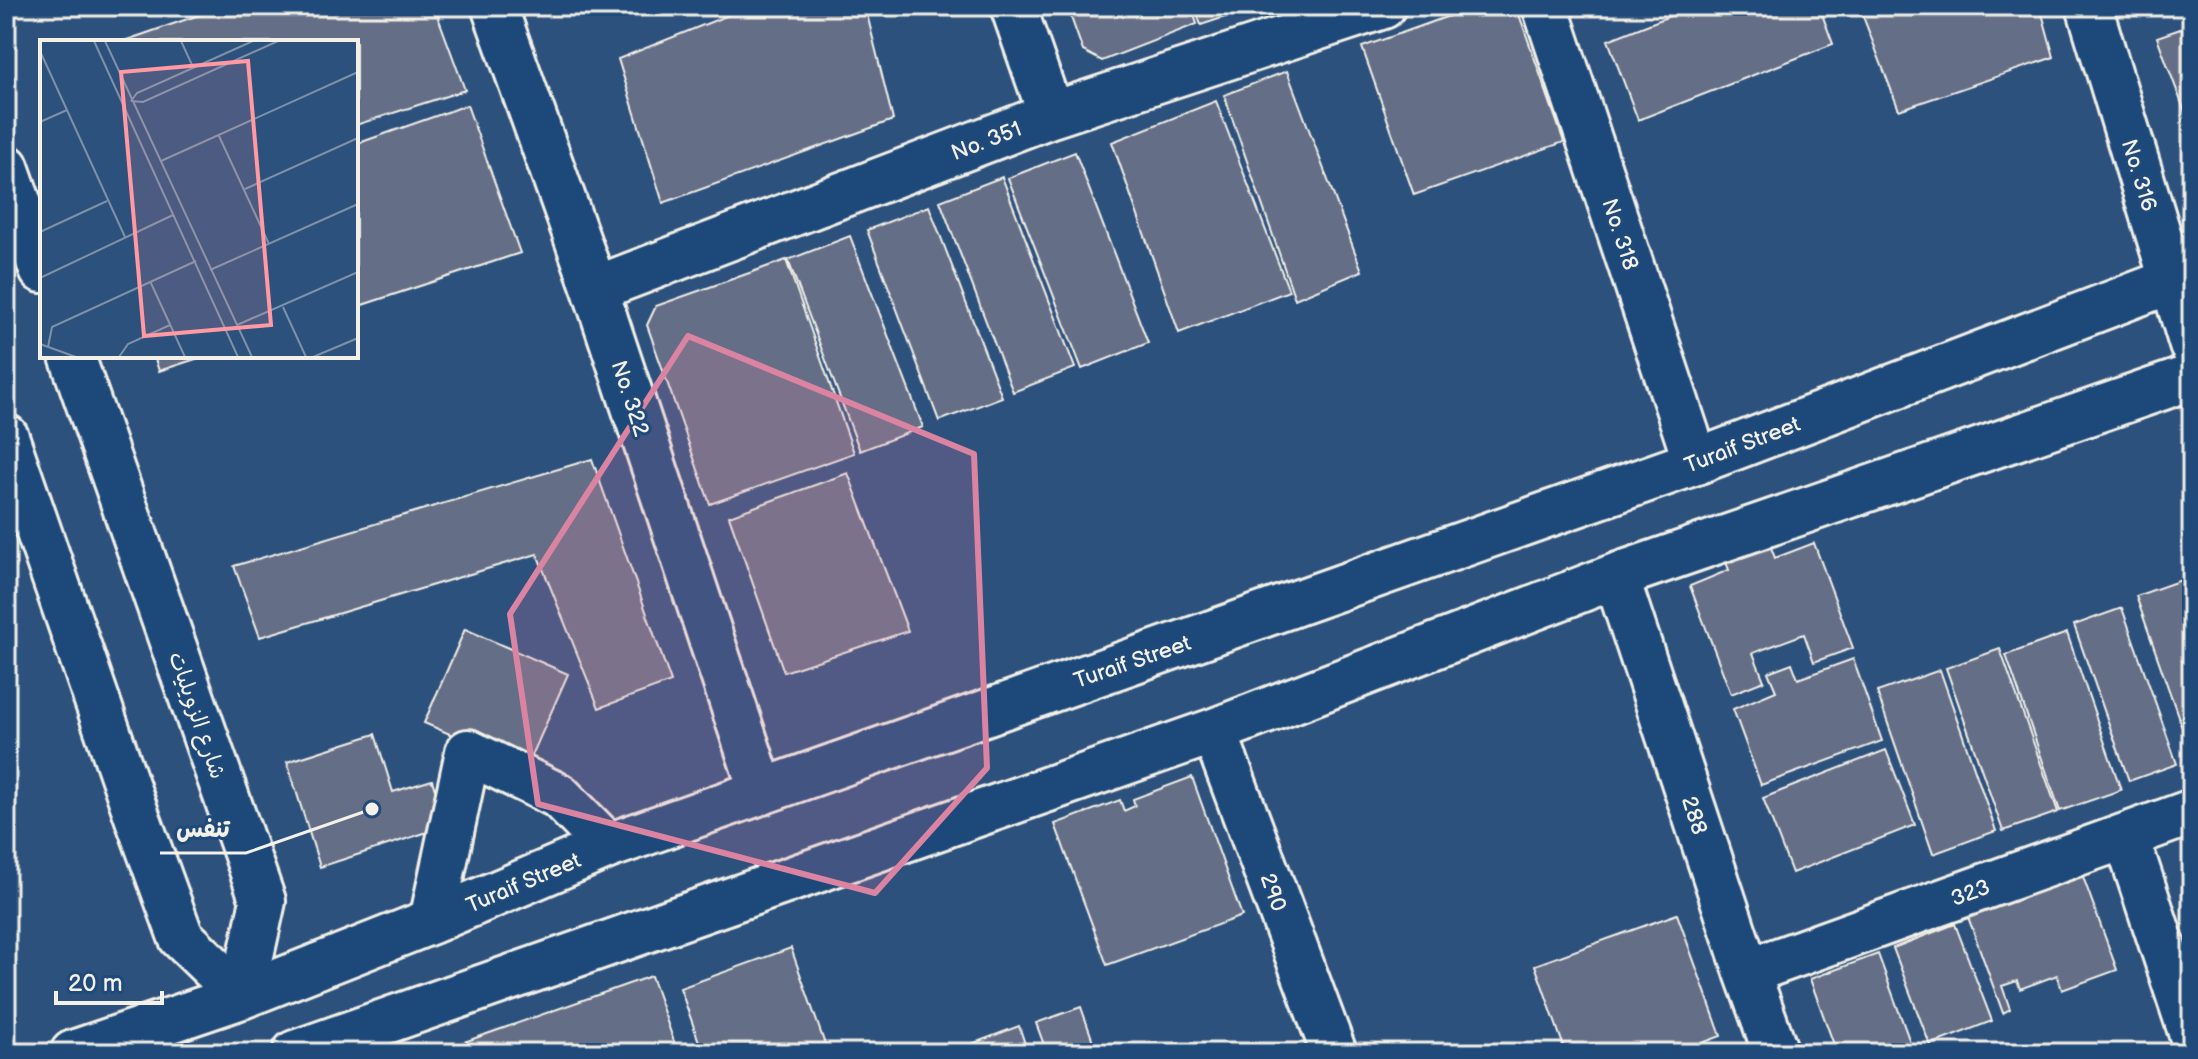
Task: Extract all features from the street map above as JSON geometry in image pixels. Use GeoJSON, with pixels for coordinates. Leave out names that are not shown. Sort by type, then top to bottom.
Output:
{"type":"FeatureCollection","features":[{"type":"Feature","properties":{"kind":"street","name":"No. 322"},"geometry":{"type":"LineString","coordinates":[[494,6],[595,289],[762,792]]}},
{"type":"Feature","properties":{"kind":"street"},"geometry":{"type":"LineString","coordinates":[[1013,6],[1051,115]]}},
{"type":"Feature","properties":{"kind":"street","name":"No. 351"},"geometry":{"type":"LineString","coordinates":[[595,289],[1051,115],[1383,6]]}},
{"type":"Feature","properties":{"kind":"street","name":"No. 318"},"geometry":{"type":"LineString","coordinates":[[1545,6],[1696,462]]}},
{"type":"Feature","properties":{"kind":"street","name":"No. 316"},"geometry":{"type":"LineString","coordinates":[[2089,6],[2182,277],[2192,345]]}},
{"type":"Feature","properties":{"kind":"street"},"geometry":{"type":"LineString","coordinates":[[6,167],[40,264]]}},
{"type":"Feature","properties":{"kind":"street","name":"Turaif Street"},"geometry":{"type":"LineString","coordinates":[[73,1053],[242,996],[432,921],[608,846],[1696,462],[2182,277]]}},
{"type":"Feature","properties":{"kind":"street","name":"شارع الزويليات"},"geometry":{"type":"LineString","coordinates":[[73,358],[263,901],[242,996]]}},
{"type":"Feature","properties":{"kind":"street"},"geometry":{"type":"LineString","coordinates":[[295,1053],[1214,731],[1616,576],[2192,377]]}},
{"type":"Feature","properties":{"kind":"street"},"geometry":{"type":"LineString","coordinates":[[8,452],[181,937],[242,996]]}},
{"type":"Feature","properties":{"kind":"street","name":"288"},"geometry":{"type":"LineString","coordinates":[[1616,576],[1776,1053]]}},
{"type":"Feature","properties":{"kind":"street","name":"290"},"geometry":{"type":"LineString","coordinates":[[1214,731],[1334,1053]]}},
{"type":"Feature","properties":{"kind":"street"},"geometry":{"type":"LineString","coordinates":[[432,921],[468,752],[559,796],[608,846]]}},
{"type":"Feature","properties":{"kind":"street","name":"323"},"geometry":{"type":"LineString","coordinates":[[1747,972],[2192,812]]}},
{"type":"Feature","properties":{"kind":"street"},"geometry":{"type":"LineString","coordinates":[[2126,836],[2192,1035]]}},
{"type":"Feature","properties":{"kind":"highlighted area"},"geometry":{"type":"Polygon","coordinates":[[[688,336],[974,454],[987,768],[875,893],[538,804],[510,614],[688,336]]]}},
{"type":"Feature","properties":{"kind":"building"},"geometry":{"type":"Polygon","coordinates":[[[225,6],[434,6],[465,90],[358,124],[358,40],[127,40],[225,6]]]}},
{"type":"Feature","properties":{"kind":"building"},"geometry":{"type":"Polygon","coordinates":[[[751,6],[865,6],[893,120],[663,203],[618,59],[751,6]]]}},
{"type":"Feature","properties":{"kind":"building"},"geometry":{"type":"Polygon","coordinates":[[[1067,6],[1191,6],[1197,24],[1102,61],[1083,51],[1067,6]]]}},
{"type":"Feature","properties":{"kind":"building"},"geometry":{"type":"Polygon","coordinates":[[[1194,6],[1258,6],[1201,25],[1194,6]]]}},
{"type":"Feature","properties":{"kind":"building"},"geometry":{"type":"Polygon","coordinates":[[[1477,6],[1516,6],[1564,142],[1414,195],[1362,47],[1477,6]]]}},
{"type":"Feature","properties":{"kind":"building"},"geometry":{"type":"Polygon","coordinates":[[[1695,6],[1819,6],[1833,44],[1638,120],[1608,40],[1695,6]]]}},
{"type":"Feature","properties":{"kind":"building"},"geometry":{"type":"Polygon","coordinates":[[[1859,6],[2040,6],[2054,57],[1899,110],[1859,6]]]}},
{"type":"Feature","properties":{"kind":"building"},"geometry":{"type":"Polygon","coordinates":[[[2192,25],[2192,131],[2157,37],[2192,25]]]}},
{"type":"Feature","properties":{"kind":"building"},"geometry":{"type":"Polygon","coordinates":[[[1287,71],[1362,271],[1295,299],[1224,95],[1287,71]]]}},
{"type":"Feature","properties":{"kind":"building"},"geometry":{"type":"Polygon","coordinates":[[[1216,101],[1289,291],[1179,333],[1112,142],[1216,101]]]}},
{"type":"Feature","properties":{"kind":"building"},"geometry":{"type":"Polygon","coordinates":[[[467,105],[520,253],[358,306],[358,143],[467,105]]]}},
{"type":"Feature","properties":{"kind":"building"},"geometry":{"type":"Polygon","coordinates":[[[1075,152],[1148,343],[1082,369],[1008,178],[1075,152]]]}},
{"type":"Feature","properties":{"kind":"building"},"geometry":{"type":"Polygon","coordinates":[[[1002,177],[1075,368],[1013,392],[940,201],[1002,177]]]}},
{"type":"Feature","properties":{"kind":"building"},"geometry":{"type":"Polygon","coordinates":[[[929,206],[1002,397],[939,421],[867,230],[929,206]]]}},
{"type":"Feature","properties":{"kind":"building"},"geometry":{"type":"Polygon","coordinates":[[[850,236],[923,427],[860,451],[788,260],[850,236]]]}},
{"type":"Feature","properties":{"kind":"building"},"geometry":{"type":"Polygon","coordinates":[[[786,260],[854,453],[710,504],[647,325],[656,306],[786,260]]]}},
{"type":"Feature","properties":{"kind":"building"},"geometry":{"type":"Polygon","coordinates":[[[155,358],[199,358],[159,371],[155,358]]]}},
{"type":"Feature","properties":{"kind":"building"},"geometry":{"type":"Polygon","coordinates":[[[592,459],[671,682],[599,708],[537,554],[260,637],[234,566],[592,459]]]}},
{"type":"Feature","properties":{"kind":"building"},"geometry":{"type":"Polygon","coordinates":[[[848,473],[908,631],[784,672],[729,516],[848,473]]]}},
{"type":"Feature","properties":{"kind":"building"},"geometry":{"type":"Polygon","coordinates":[[[1814,543],[1853,648],[1814,662],[1804,634],[1753,653],[1764,681],[1731,694],[1690,586],[1729,570],[1726,562],[1770,545],[1775,558],[1814,543]]]}},
{"type":"Feature","properties":{"kind":"building"},"geometry":{"type":"Polygon","coordinates":[[[2184,579],[2192,602],[2191,753],[2136,596],[2184,579]]]}},
{"type":"Feature","properties":{"kind":"building"},"geometry":{"type":"Polygon","coordinates":[[[2122,608],[2177,764],[2129,781],[2074,625],[2122,608]]]}},
{"type":"Feature","properties":{"kind":"building"},"geometry":{"type":"Polygon","coordinates":[[[465,629],[568,674],[527,767],[424,723],[465,629]]]}},
{"type":"Feature","properties":{"kind":"building"},"geometry":{"type":"Polygon","coordinates":[[[2067,633],[2121,790],[2060,811],[2006,655],[2067,633]]]}},
{"type":"Feature","properties":{"kind":"building"},"geometry":{"type":"Polygon","coordinates":[[[2000,649],[2058,812],[2003,831],[1946,668],[2000,649]]]}},
{"type":"Feature","properties":{"kind":"building"},"geometry":{"type":"Polygon","coordinates":[[[1853,659],[1882,741],[1761,785],[1733,709],[1776,691],[1768,672],[1792,663],[1798,679],[1853,659]]]}},
{"type":"Feature","properties":{"kind":"building"},"geometry":{"type":"Polygon","coordinates":[[[1940,670],[1996,831],[1933,854],[1877,692],[1940,670]]]}},
{"type":"Feature","properties":{"kind":"building"},"geometry":{"type":"Polygon","coordinates":[[[375,734],[393,792],[432,780],[446,826],[320,867],[287,762],[375,734]]]}},
{"type":"Feature","properties":{"kind":"building"},"geometry":{"type":"Polygon","coordinates":[[[1886,750],[1915,825],[1792,873],[1763,798],[1886,750]]]}},
{"type":"Feature","properties":{"kind":"building"},"geometry":{"type":"Polygon","coordinates":[[[1192,777],[1242,916],[1107,965],[1055,824],[1120,800],[1124,811],[1135,806],[1133,799],[1192,777]]]}},
{"type":"Feature","properties":{"kind":"building"},"geometry":{"type":"Polygon","coordinates":[[[2082,874],[2117,970],[2062,990],[2057,975],[2020,989],[2017,981],[2002,986],[2010,1009],[2003,1013],[1968,917],[2082,874]]]}},
{"type":"Feature","properties":{"kind":"building"},"geometry":{"type":"Polygon","coordinates":[[[1677,914],[1721,1036],[1675,1053],[1566,1053],[1535,965],[1677,914]]]}},
{"type":"Feature","properties":{"kind":"building"},"geometry":{"type":"Polygon","coordinates":[[[1955,924],[1992,1021],[1930,1045],[1893,948],[1955,924]]]}},
{"type":"Feature","properties":{"kind":"building"},"geometry":{"type":"Polygon","coordinates":[[[791,948],[828,1053],[703,1053],[680,988],[791,948]]]}},
{"type":"Feature","properties":{"kind":"building"},"geometry":{"type":"Polygon","coordinates":[[[1878,954],[1914,1053],[1837,1053],[1810,979],[1878,954]]]}},
{"type":"Feature","properties":{"kind":"building"},"geometry":{"type":"Polygon","coordinates":[[[651,976],[678,1053],[433,1053],[651,976]]]}},
{"type":"Feature","properties":{"kind":"building"},"geometry":{"type":"Polygon","coordinates":[[[1081,1007],[1097,1053],[1047,1053],[1036,1023],[1081,1007]]]}},
{"type":"Feature","properties":{"kind":"building"},"geometry":{"type":"Polygon","coordinates":[[[1019,1026],[1028,1053],[978,1053],[974,1043],[1019,1026]]]}},
{"type":"Feature","properties":{"kind":"place","name":"تنفس"},"geometry":{"type":"Point","coordinates":[372,809]}}]}
